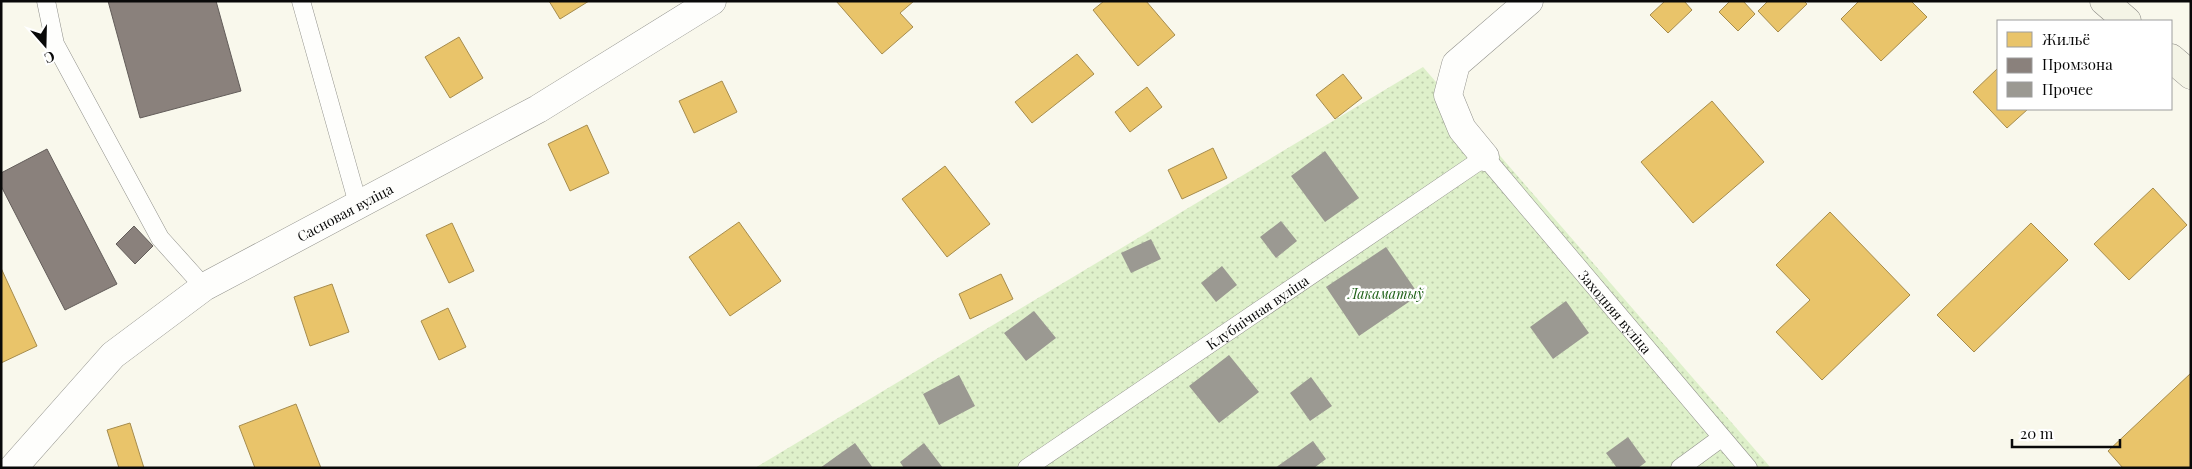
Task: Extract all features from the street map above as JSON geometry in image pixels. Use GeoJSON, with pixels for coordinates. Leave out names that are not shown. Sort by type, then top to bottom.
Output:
{"type":"FeatureCollection","features":[{"type":"Feature","properties":{"kind":"main road"},"geometry":{"type":"LineString","coordinates":[[2104,1],[2126,20]]}},
{"type":"Feature","properties":{"kind":"main road"},"geometry":{"type":"LineString","coordinates":[[2172,59],[2191,75]]}},
{"type":"Feature","properties":{"kind":"street","name":"Сасновая вуліца"},"geometry":{"type":"LineString","coordinates":[[13,468],[113,355],[204,287],[538,109],[712,1]]}},
{"type":"Feature","properties":{"kind":"street"},"geometry":{"type":"LineString","coordinates":[[1485,157],[1462,130],[1448,95],[1456,64],[1529,1]]}},
{"type":"Feature","properties":{"kind":"lane"},"geometry":{"type":"LineString","coordinates":[[46,1],[55,44],[160,238],[204,287]]}},
{"type":"Feature","properties":{"kind":"lane"},"geometry":{"type":"LineString","coordinates":[[301,1],[358,204]]}},
{"type":"Feature","properties":{"kind":"lane","name":"Заходняя вуліца"},"geometry":{"type":"LineString","coordinates":[[1485,157],[1748,468]]}},
{"type":"Feature","properties":{"kind":"lane","name":"Клубнічная вуліца"},"geometry":{"type":"LineString","coordinates":[[1028,468],[1485,157]]}},
{"type":"Feature","properties":{"kind":"lane"},"geometry":{"type":"LineString","coordinates":[[1680,468],[1721,438]]}},
{"type":"Feature","properties":{"kind":"green space","name":"Лакаматыў"},"geometry":{"type":"Polygon","coordinates":[[[1423,67],[1771,468],[755,468],[1423,67]]]}},
{"type":"Feature","properties":{"kind":"building: Жильё"},"geometry":{"type":"Polygon","coordinates":[[[549,1],[589,1],[560,19],[549,1]]]}},
{"type":"Feature","properties":{"kind":"building: Жильё"},"geometry":{"type":"Polygon","coordinates":[[[836,1],[914,1],[900,13],[913,27],[882,54],[836,1]]]}},
{"type":"Feature","properties":{"kind":"building: Жильё"},"geometry":{"type":"Polygon","coordinates":[[[1104,1],[1146,1],[1175,35],[1138,66],[1093,10],[1104,1]]]}},
{"type":"Feature","properties":{"kind":"building: Жильё"},"geometry":{"type":"Polygon","coordinates":[[[1665,1],[1684,1],[1692,10],[1668,33],[1650,15],[1665,1]]]}},
{"type":"Feature","properties":{"kind":"building: Жильё"},"geometry":{"type":"Polygon","coordinates":[[[1730,1],[1743,1],[1755,14],[1738,31],[1719,12],[1730,1]]]}},
{"type":"Feature","properties":{"kind":"building: Жильё"},"geometry":{"type":"Polygon","coordinates":[[[1768,1],[1804,1],[1807,4],[1778,32],[1758,11],[1768,1]]]}},
{"type":"Feature","properties":{"kind":"building: Жильё"},"geometry":{"type":"Polygon","coordinates":[[[1859,1],[1911,1],[1927,17],[1881,61],[1841,19],[1859,1]]]}},
{"type":"Feature","properties":{"kind":"building: Жильё"},"geometry":{"type":"Polygon","coordinates":[[[459,37],[483,78],[450,98],[425,57],[459,37]]]}},
{"type":"Feature","properties":{"kind":"building: Жильё"},"geometry":{"type":"Polygon","coordinates":[[[1077,54],[1094,74],[1032,123],[1015,102],[1077,54]]]}},
{"type":"Feature","properties":{"kind":"building: Жильё"},"geometry":{"type":"Polygon","coordinates":[[[1997,69],[1997,110],[2027,110],[2007,128],[1973,92],[1997,69]]]}},
{"type":"Feature","properties":{"kind":"building: Жильё"},"geometry":{"type":"Polygon","coordinates":[[[1343,74],[1362,98],[1335,119],[1316,95],[1343,74]]]}},
{"type":"Feature","properties":{"kind":"building: Жильё"},"geometry":{"type":"Polygon","coordinates":[[[722,81],[737,112],[694,133],[679,101],[722,81]]]}},
{"type":"Feature","properties":{"kind":"building: Жильё"},"geometry":{"type":"Polygon","coordinates":[[[1147,87],[1162,107],[1130,132],[1115,112],[1147,87]]]}},
{"type":"Feature","properties":{"kind":"building: Жильё"},"geometry":{"type":"Polygon","coordinates":[[[1712,101],[1764,162],[1693,223],[1641,162],[1712,101]]]}},
{"type":"Feature","properties":{"kind":"building: Жильё"},"geometry":{"type":"Polygon","coordinates":[[[587,125],[609,173],[570,191],[548,144],[587,125]]]}},
{"type":"Feature","properties":{"kind":"building: Жильё"},"geometry":{"type":"Polygon","coordinates":[[[1213,148],[1227,178],[1182,199],[1168,170],[1213,148]]]}},
{"type":"Feature","properties":{"kind":"building: Жильё"},"geometry":{"type":"Polygon","coordinates":[[[945,166],[990,224],[947,257],[902,199],[945,166]]]}},
{"type":"Feature","properties":{"kind":"building: Жильё"},"geometry":{"type":"Polygon","coordinates":[[[2153,188],[2187,225],[2129,280],[2094,244],[2153,188]]]}},
{"type":"Feature","properties":{"kind":"building: Жильё"},"geometry":{"type":"Polygon","coordinates":[[[1830,212],[1910,295],[1822,380],[1776,332],[1810,300],[1776,265],[1830,212]]]}},
{"type":"Feature","properties":{"kind":"building: Жильё"},"geometry":{"type":"Polygon","coordinates":[[[739,222],[781,281],[730,316],[689,257],[739,222]]]}},
{"type":"Feature","properties":{"kind":"building: Жильё"},"geometry":{"type":"Polygon","coordinates":[[[452,223],[474,271],[449,283],[426,235],[452,223]]]}},
{"type":"Feature","properties":{"kind":"building: Жильё"},"geometry":{"type":"Polygon","coordinates":[[[2031,223],[2068,260],[1974,352],[1937,315],[2031,223]]]}},
{"type":"Feature","properties":{"kind":"building: Жильё"},"geometry":{"type":"Polygon","coordinates":[[[1,268],[37,346],[1,363],[1,268]]]}},
{"type":"Feature","properties":{"kind":"building: Жильё"},"geometry":{"type":"Polygon","coordinates":[[[1001,274],[1013,299],[970,319],[959,294],[1001,274]]]}},
{"type":"Feature","properties":{"kind":"building: Жильё"},"geometry":{"type":"Polygon","coordinates":[[[332,284],[349,332],[310,346],[294,297],[332,284]]]}},
{"type":"Feature","properties":{"kind":"building: Жильё"},"geometry":{"type":"Polygon","coordinates":[[[448,308],[466,347],[439,360],[421,321],[448,308]]]}},
{"type":"Feature","properties":{"kind":"building: Жильё"},"geometry":{"type":"Polygon","coordinates":[[[2191,373],[2191,468],[2123,468],[2108,451],[2191,373]]]}},
{"type":"Feature","properties":{"kind":"building: Жильё"},"geometry":{"type":"Polygon","coordinates":[[[296,404],[321,468],[255,468],[239,426],[296,404]]]}},
{"type":"Feature","properties":{"kind":"building: Жильё"},"geometry":{"type":"Polygon","coordinates":[[[130,423],[144,468],[119,468],[107,430],[130,423]]]}},
{"type":"Feature","properties":{"kind":"building: Промзона"},"geometry":{"type":"Polygon","coordinates":[[[108,1],[216,1],[241,91],[140,118],[108,1]]]}},
{"type":"Feature","properties":{"kind":"building: Промзона"},"geometry":{"type":"Polygon","coordinates":[[[47,149],[117,284],[65,310],[1,186],[1,173],[47,149]]]}},
{"type":"Feature","properties":{"kind":"building: Промзона"},"geometry":{"type":"Polygon","coordinates":[[[134,226],[153,246],[135,264],[116,244],[134,226]]]}},
{"type":"Feature","properties":{"kind":"building: Прочее"},"geometry":{"type":"Polygon","coordinates":[[[1325,151],[1359,198],[1325,222],[1291,176],[1325,151]]]}},
{"type":"Feature","properties":{"kind":"building: Прочее"},"geometry":{"type":"Polygon","coordinates":[[[1281,221],[1297,241],[1276,258],[1260,237],[1281,221]]]}},
{"type":"Feature","properties":{"kind":"building: Прочее"},"geometry":{"type":"Polygon","coordinates":[[[1151,239],[1161,259],[1131,273],[1121,253],[1151,239]]]}},
{"type":"Feature","properties":{"kind":"building: Прочее"},"geometry":{"type":"Polygon","coordinates":[[[1386,247],[1419,295],[1359,336],[1326,287],[1386,247]]]}},
{"type":"Feature","properties":{"kind":"building: Прочее"},"geometry":{"type":"Polygon","coordinates":[[[1222,266],[1237,285],[1216,302],[1201,283],[1222,266]]]}},
{"type":"Feature","properties":{"kind":"building: Прочее"},"geometry":{"type":"Polygon","coordinates":[[[1566,301],[1589,333],[1553,359],[1530,327],[1566,301]]]}},
{"type":"Feature","properties":{"kind":"building: Прочее"},"geometry":{"type":"Polygon","coordinates":[[[1034,311],[1056,338],[1026,361],[1004,333],[1034,311]]]}},
{"type":"Feature","properties":{"kind":"building: Прочее"},"geometry":{"type":"Polygon","coordinates":[[[1229,355],[1259,392],[1219,423],[1189,386],[1229,355]]]}},
{"type":"Feature","properties":{"kind":"building: Прочее"},"geometry":{"type":"Polygon","coordinates":[[[959,375],[975,406],[939,425],[923,394],[959,375]]]}},
{"type":"Feature","properties":{"kind":"building: Прочее"},"geometry":{"type":"Polygon","coordinates":[[[1311,377],[1332,406],[1310,421],[1290,393],[1311,377]]]}},
{"type":"Feature","properties":{"kind":"building: Прочее"},"geometry":{"type":"Polygon","coordinates":[[[1628,437],[1646,462],[1638,468],[1617,468],[1606,453],[1628,437]]]}},
{"type":"Feature","properties":{"kind":"building: Прочее"},"geometry":{"type":"Polygon","coordinates":[[[1313,441],[1326,459],[1314,468],[1275,468],[1313,441]]]}},
{"type":"Feature","properties":{"kind":"building: Прочее"},"geometry":{"type":"Polygon","coordinates":[[[855,443],[873,468],[820,468],[855,443]]]}},
{"type":"Feature","properties":{"kind":"building: Прочее"},"geometry":{"type":"Polygon","coordinates":[[[924,443],[943,468],[904,468],[900,462],[924,443]]]}}]}
